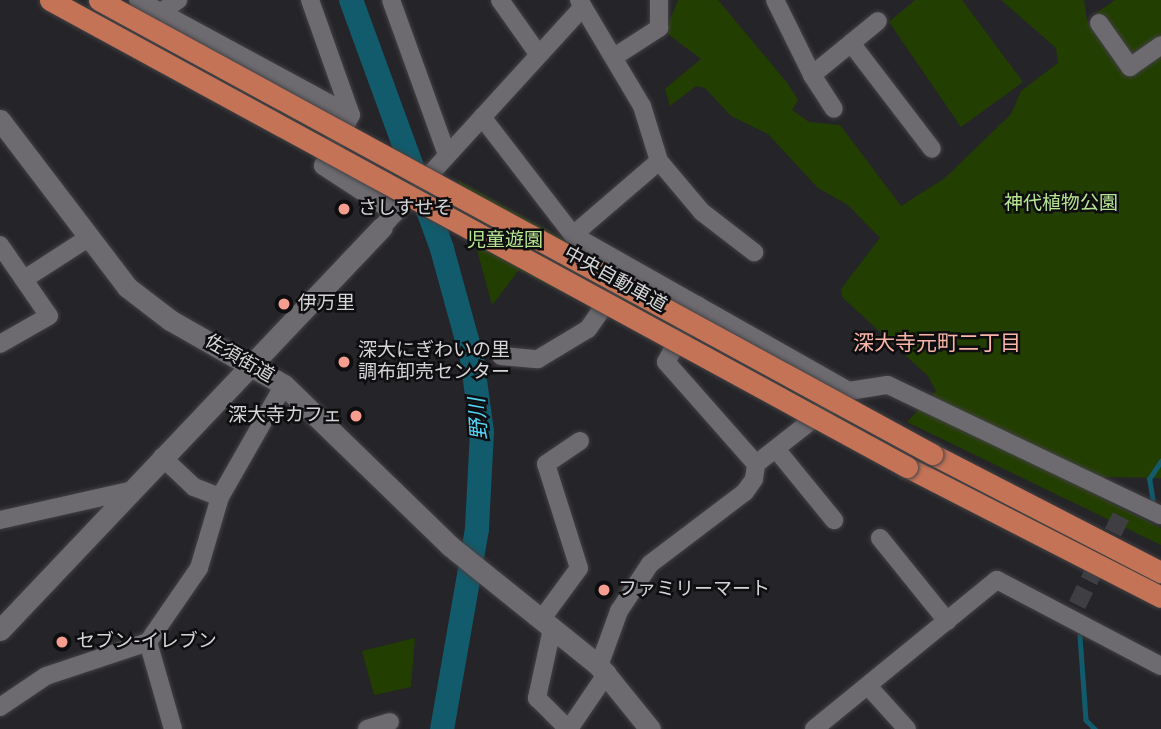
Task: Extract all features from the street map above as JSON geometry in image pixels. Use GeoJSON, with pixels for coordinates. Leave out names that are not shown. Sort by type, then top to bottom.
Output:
{"type":"FeatureCollection","features":[{"type":"Feature","properties":{"kind":"highway","name":"中央自動車道"},"geometry":{"type":"LineString","coordinates":[[50,0],[907,467],[1161,597]]}},
{"type":"Feature","properties":{"kind":"highway","name":"中央自動車道"},"geometry":{"type":"LineString","coordinates":[[99,0],[932,454],[1161,572]]}},
{"type":"Feature","properties":{"kind":"street"},"geometry":{"type":"LineString","coordinates":[[138,0],[351,115]]}},
{"type":"Feature","properties":{"kind":"street"},"geometry":{"type":"LineString","coordinates":[[161,12],[178,0]]}},
{"type":"Feature","properties":{"kind":"street"},"geometry":{"type":"LineString","coordinates":[[310,0],[351,115],[323,166],[394,213]]}},
{"type":"Feature","properties":{"kind":"street"},"geometry":{"type":"LineString","coordinates":[[391,0],[442,162]]}},
{"type":"Feature","properties":{"kind":"street"},"geometry":{"type":"LineString","coordinates":[[500,0],[539,55]]}},
{"type":"Feature","properties":{"kind":"street"},"geometry":{"type":"LineString","coordinates":[[614,57],[659,27],[659,0]]}},
{"type":"Feature","properties":{"kind":"street"},"geometry":{"type":"LineString","coordinates":[[775,0],[812,75],[834,110]]}},
{"type":"Feature","properties":{"kind":"street"},"geometry":{"type":"LineString","coordinates":[[0,630],[248,363],[442,162],[539,55],[581,3],[642,106],[659,161],[702,212],[754,252]]}},
{"type":"Feature","properties":{"kind":"street"},"geometry":{"type":"LineString","coordinates":[[812,75],[878,21]]}},
{"type":"Feature","properties":{"kind":"street"},"geometry":{"type":"LineString","coordinates":[[1099,23],[1130,66],[1161,45]]}},
{"type":"Feature","properties":{"kind":"street"},"geometry":{"type":"LineString","coordinates":[[851,43],[932,149]]}},
{"type":"Feature","properties":{"kind":"street"},"geometry":{"type":"LineString","coordinates":[[482,117],[573,235],[849,391],[904,388],[1127,506],[1161,515]]}},
{"type":"Feature","properties":{"kind":"street","name":"佐須街道"},"geometry":{"type":"LineString","coordinates":[[0,120],[127,287],[170,320],[284,385],[450,546],[603,670],[647,728]]}},
{"type":"Feature","properties":{"kind":"street"},"geometry":{"type":"LineString","coordinates":[[573,235],[659,161]]}},
{"type":"Feature","properties":{"kind":"street"},"geometry":{"type":"LineString","coordinates":[[26,278],[88,238]]}},
{"type":"Feature","properties":{"kind":"street"},"geometry":{"type":"LineString","coordinates":[[0,344],[49,316],[26,278],[3,253]]}},
{"type":"Feature","properties":{"kind":"street"},"geometry":{"type":"LineString","coordinates":[[500,356],[538,359],[588,330],[630,267]]}},
{"type":"Feature","properties":{"kind":"street"},"geometry":{"type":"LineString","coordinates":[[698,305],[666,362],[756,464]]}},
{"type":"Feature","properties":{"kind":"street"},"geometry":{"type":"LineString","coordinates":[[0,707],[46,676],[148,642],[199,568],[220,497],[284,385]]}},
{"type":"Feature","properties":{"kind":"street"},"geometry":{"type":"LineString","coordinates":[[580,441],[546,464],[579,568],[547,624],[537,698],[569,729],[603,670],[637,580],[668,546],[745,492],[756,464],[849,391]]}},
{"type":"Feature","properties":{"kind":"street"},"geometry":{"type":"LineString","coordinates":[[776,449],[834,520]]}},
{"type":"Feature","properties":{"kind":"street"},"geometry":{"type":"LineString","coordinates":[[162,457],[194,487],[220,497]]}},
{"type":"Feature","properties":{"kind":"street"},"geometry":{"type":"LineString","coordinates":[[0,520],[129,491]]}},
{"type":"Feature","properties":{"kind":"street"},"geometry":{"type":"LineString","coordinates":[[880,538],[947,621]]}},
{"type":"Feature","properties":{"kind":"street"},"geometry":{"type":"LineString","coordinates":[[814,729],[997,580],[1074,612],[1161,666]]}},
{"type":"Feature","properties":{"kind":"street"},"geometry":{"type":"LineString","coordinates":[[148,642],[173,729]]}},
{"type":"Feature","properties":{"kind":"street"},"geometry":{"type":"LineString","coordinates":[[868,686],[907,729]]}},
{"type":"Feature","properties":{"kind":"street"},"geometry":{"type":"LineString","coordinates":[[367,729],[390,722]]}},
{"type":"Feature","properties":{"kind":"green space","name":"神代植物公園"},"geometry":{"type":"Polygon","coordinates":[[[678,0],[718,0],[788,84],[798,100],[792,110],[809,122],[840,125],[901,206],[945,178],[1011,114],[1021,91],[1058,63],[1056,48],[1001,0],[1084,0],[1087,21],[1129,74],[1161,50],[1161,478],[1105,477],[1094,494],[1161,528],[1161,545],[907,422],[936,391],[928,376],[842,297],[841,289],[880,238],[848,205],[818,188],[768,134],[731,116],[705,88],[696,86],[670,106],[665,89],[701,59],[665,32],[678,0]]]}},
{"type":"Feature","properties":{"kind":"green space"},"geometry":{"type":"Polygon","coordinates":[[[915,0],[962,0],[1023,82],[961,127],[889,22],[915,0]]]}},
{"type":"Feature","properties":{"kind":"green space"},"geometry":{"type":"Polygon","coordinates":[[[1115,0],[1161,0],[1161,39],[1132,60],[1096,13],[1115,0]]]}},
{"type":"Feature","properties":{"kind":"green space","name":"児童遊園"},"geometry":{"type":"Polygon","coordinates":[[[458,180],[613,267],[587,305],[519,270],[492,305],[458,180]]]}},
{"type":"Feature","properties":{"kind":"green space"},"geometry":{"type":"Polygon","coordinates":[[[415,638],[411,687],[374,695],[362,651],[415,638]]]}},
{"type":"Feature","properties":{"kind":"waterway","name":"野川"},"geometry":{"type":"LineString","coordinates":[[351,0],[442,249],[472,358],[482,432],[477,529],[442,729]]}},
{"type":"Feature","properties":{"kind":"waterway"},"geometry":{"type":"LineString","coordinates":[[1153,503],[1149,479],[1161,461]]}},
{"type":"Feature","properties":{"kind":"waterway"},"geometry":{"type":"LineString","coordinates":[[1080,636],[1086,720],[1095,729]]}},
{"type":"Feature","properties":{"kind":"tunnel"},"geometry":{"type":"LineString","coordinates":[[1077,605],[1123,512]]}},
{"type":"Feature","properties":{"kind":"place","name":"さしすせそ"},"geometry":{"type":"Point","coordinates":[344,209]}},
{"type":"Feature","properties":{"kind":"place","name":"伊万里"},"geometry":{"type":"Point","coordinates":[284,304]}},
{"type":"Feature","properties":{"kind":"place","name":"深大にぎわいの里 調布卸売センター"},"geometry":{"type":"Point","coordinates":[344,362]}},
{"type":"Feature","properties":{"kind":"place","name":"深大寺カフェ"},"geometry":{"type":"Point","coordinates":[356,416]}},
{"type":"Feature","properties":{"kind":"place","name":"ファミリーマート"},"geometry":{"type":"Point","coordinates":[604,590]}},
{"type":"Feature","properties":{"kind":"place","name":"セブン-イレブン"},"geometry":{"type":"Point","coordinates":[62,642]}},
{"type":"Feature","properties":{"kind":"district","name":"深大寺元町二丁目"},"geometry":{"type":"Point","coordinates":[937,344]}}]}
